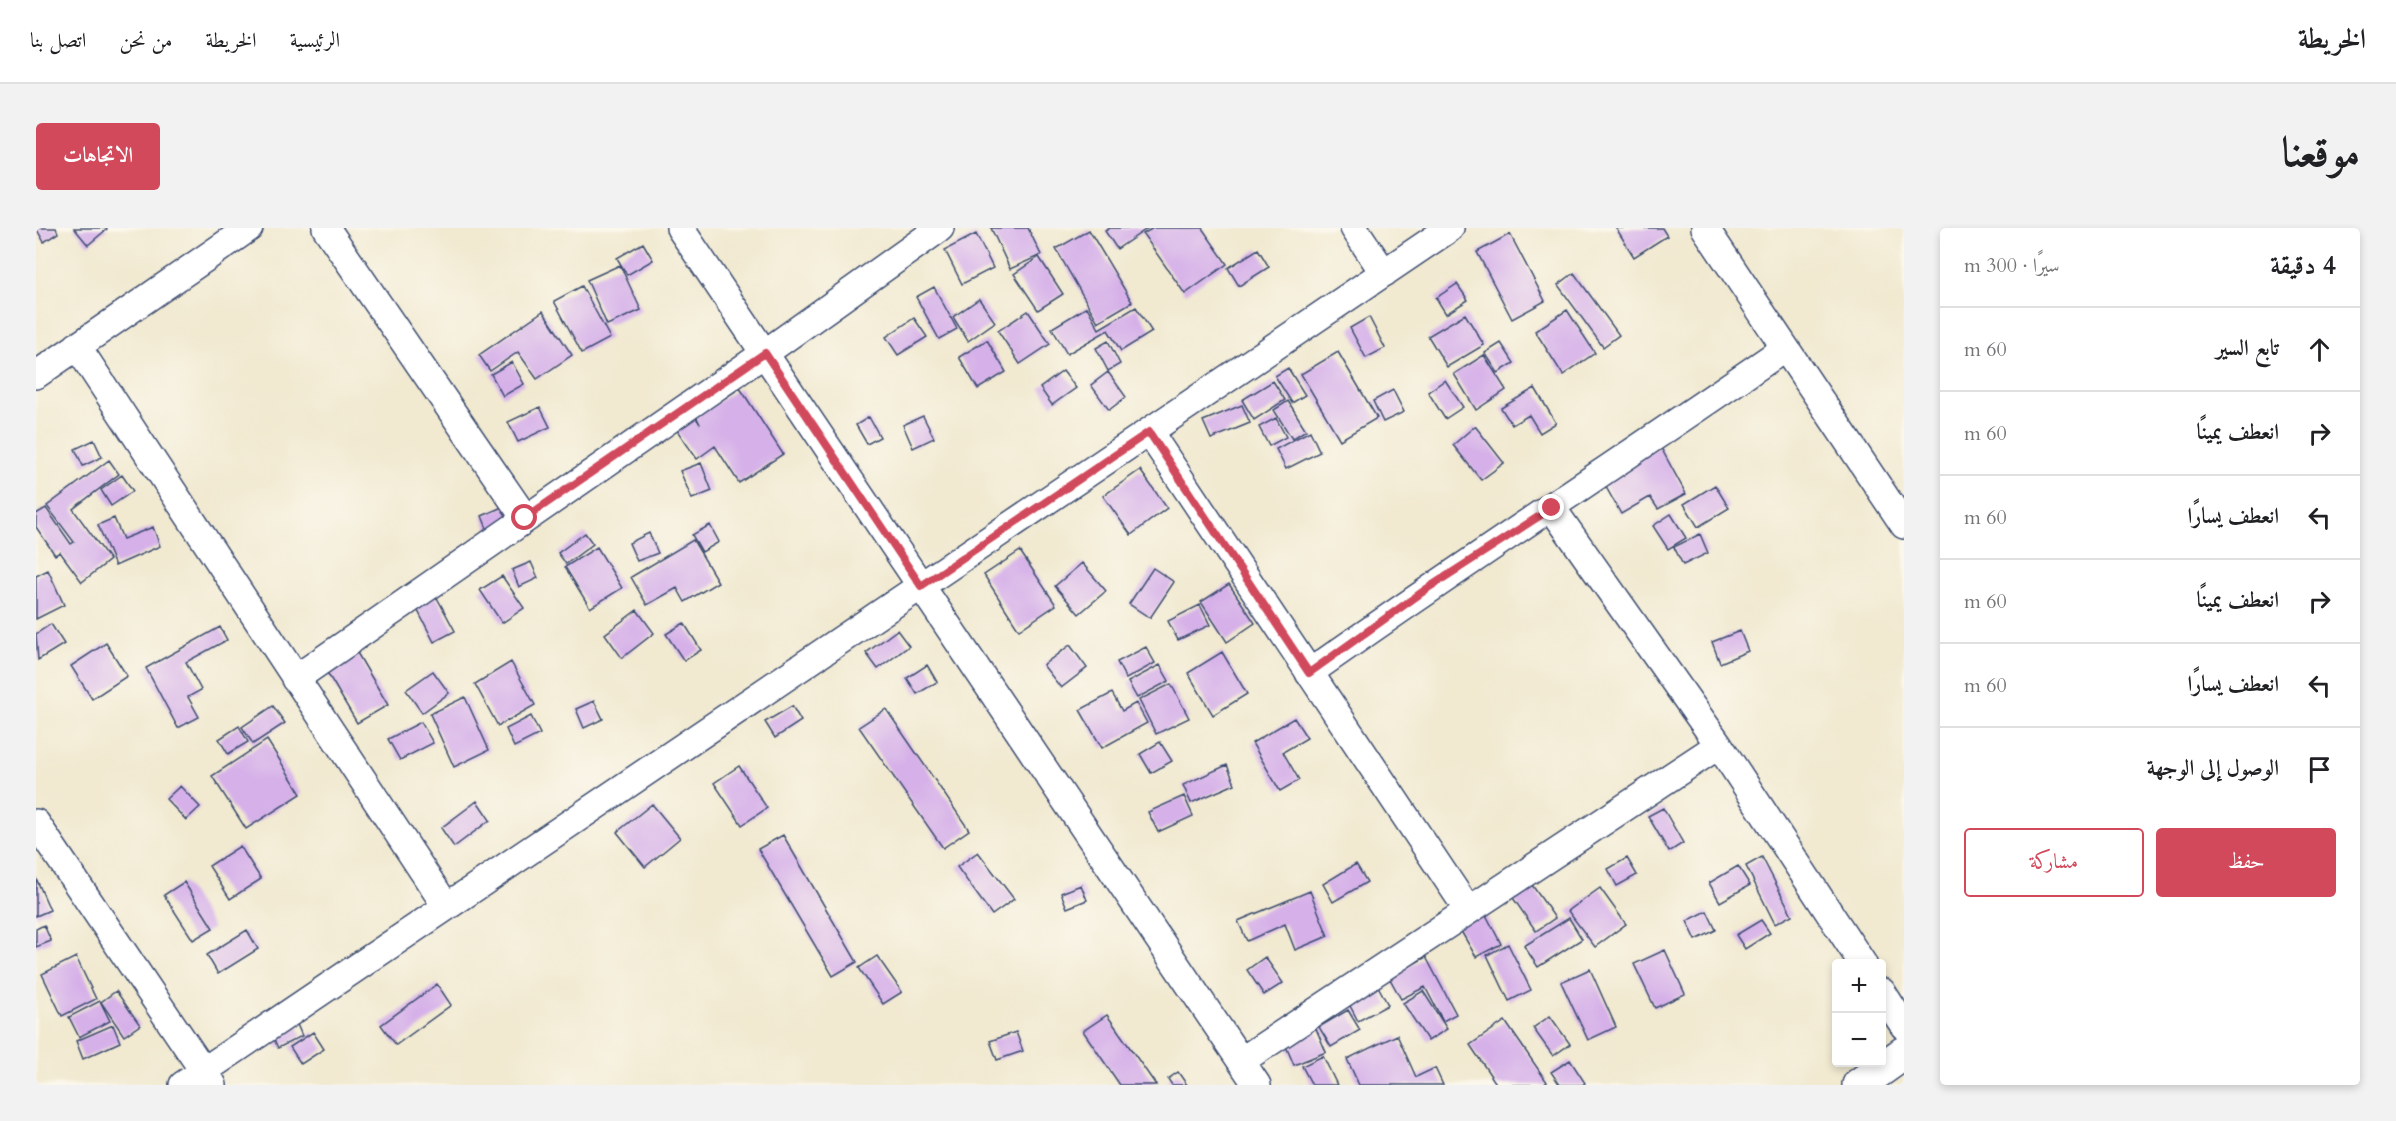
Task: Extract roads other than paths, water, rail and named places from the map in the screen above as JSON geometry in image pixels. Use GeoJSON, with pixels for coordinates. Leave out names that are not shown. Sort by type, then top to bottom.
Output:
{"type":"FeatureCollection","features":[{"type":"Feature","properties":{"kind":"street"},"geometry":{"type":"LineString","coordinates":[[36,375],[249,228]]}},
{"type":"Feature","properties":{"kind":"street"},"geometry":{"type":"LineString","coordinates":[[326,228],[525,518]]}},
{"type":"Feature","properties":{"kind":"street"},"geometry":{"type":"LineString","coordinates":[[680,228],[1257,1085]]}},
{"type":"Feature","properties":{"kind":"street"},"geometry":{"type":"LineString","coordinates":[[295,679],[765,353],[940,228]]}},
{"type":"Feature","properties":{"kind":"street"},"geometry":{"type":"LineString","coordinates":[[1354,228],[1384,273]]}},
{"type":"Feature","properties":{"kind":"street"},"geometry":{"type":"LineString","coordinates":[[36,823],[200,1080],[446,906],[1450,228]]}},
{"type":"Feature","properties":{"kind":"street"},"geometry":{"type":"LineString","coordinates":[[1705,228],[1904,525]]}},
{"type":"Feature","properties":{"kind":"street"},"geometry":{"type":"LineString","coordinates":[[77,346],[446,906]]}},
{"type":"Feature","properties":{"kind":"street"},"geometry":{"type":"LineString","coordinates":[[1309,673],[1428,588],[1552,508],[1785,348]]}},
{"type":"Feature","properties":{"kind":"street"},"geometry":{"type":"LineString","coordinates":[[1149,432],[1468,910]]}},
{"type":"Feature","properties":{"kind":"street"},"geometry":{"type":"LineString","coordinates":[[1552,508],[1719,745],[1860,959]]}},
{"type":"Feature","properties":{"kind":"street"},"geometry":{"type":"LineString","coordinates":[[1241,1061],[1719,745]]}},
{"type":"Feature","properties":{"kind":"street"},"geometry":{"type":"LineString","coordinates":[[1886,999],[1904,1026]]}},
{"type":"Feature","properties":{"kind":"street"},"geometry":{"type":"LineString","coordinates":[[1858,1085],[1904,1053]]}}]}
